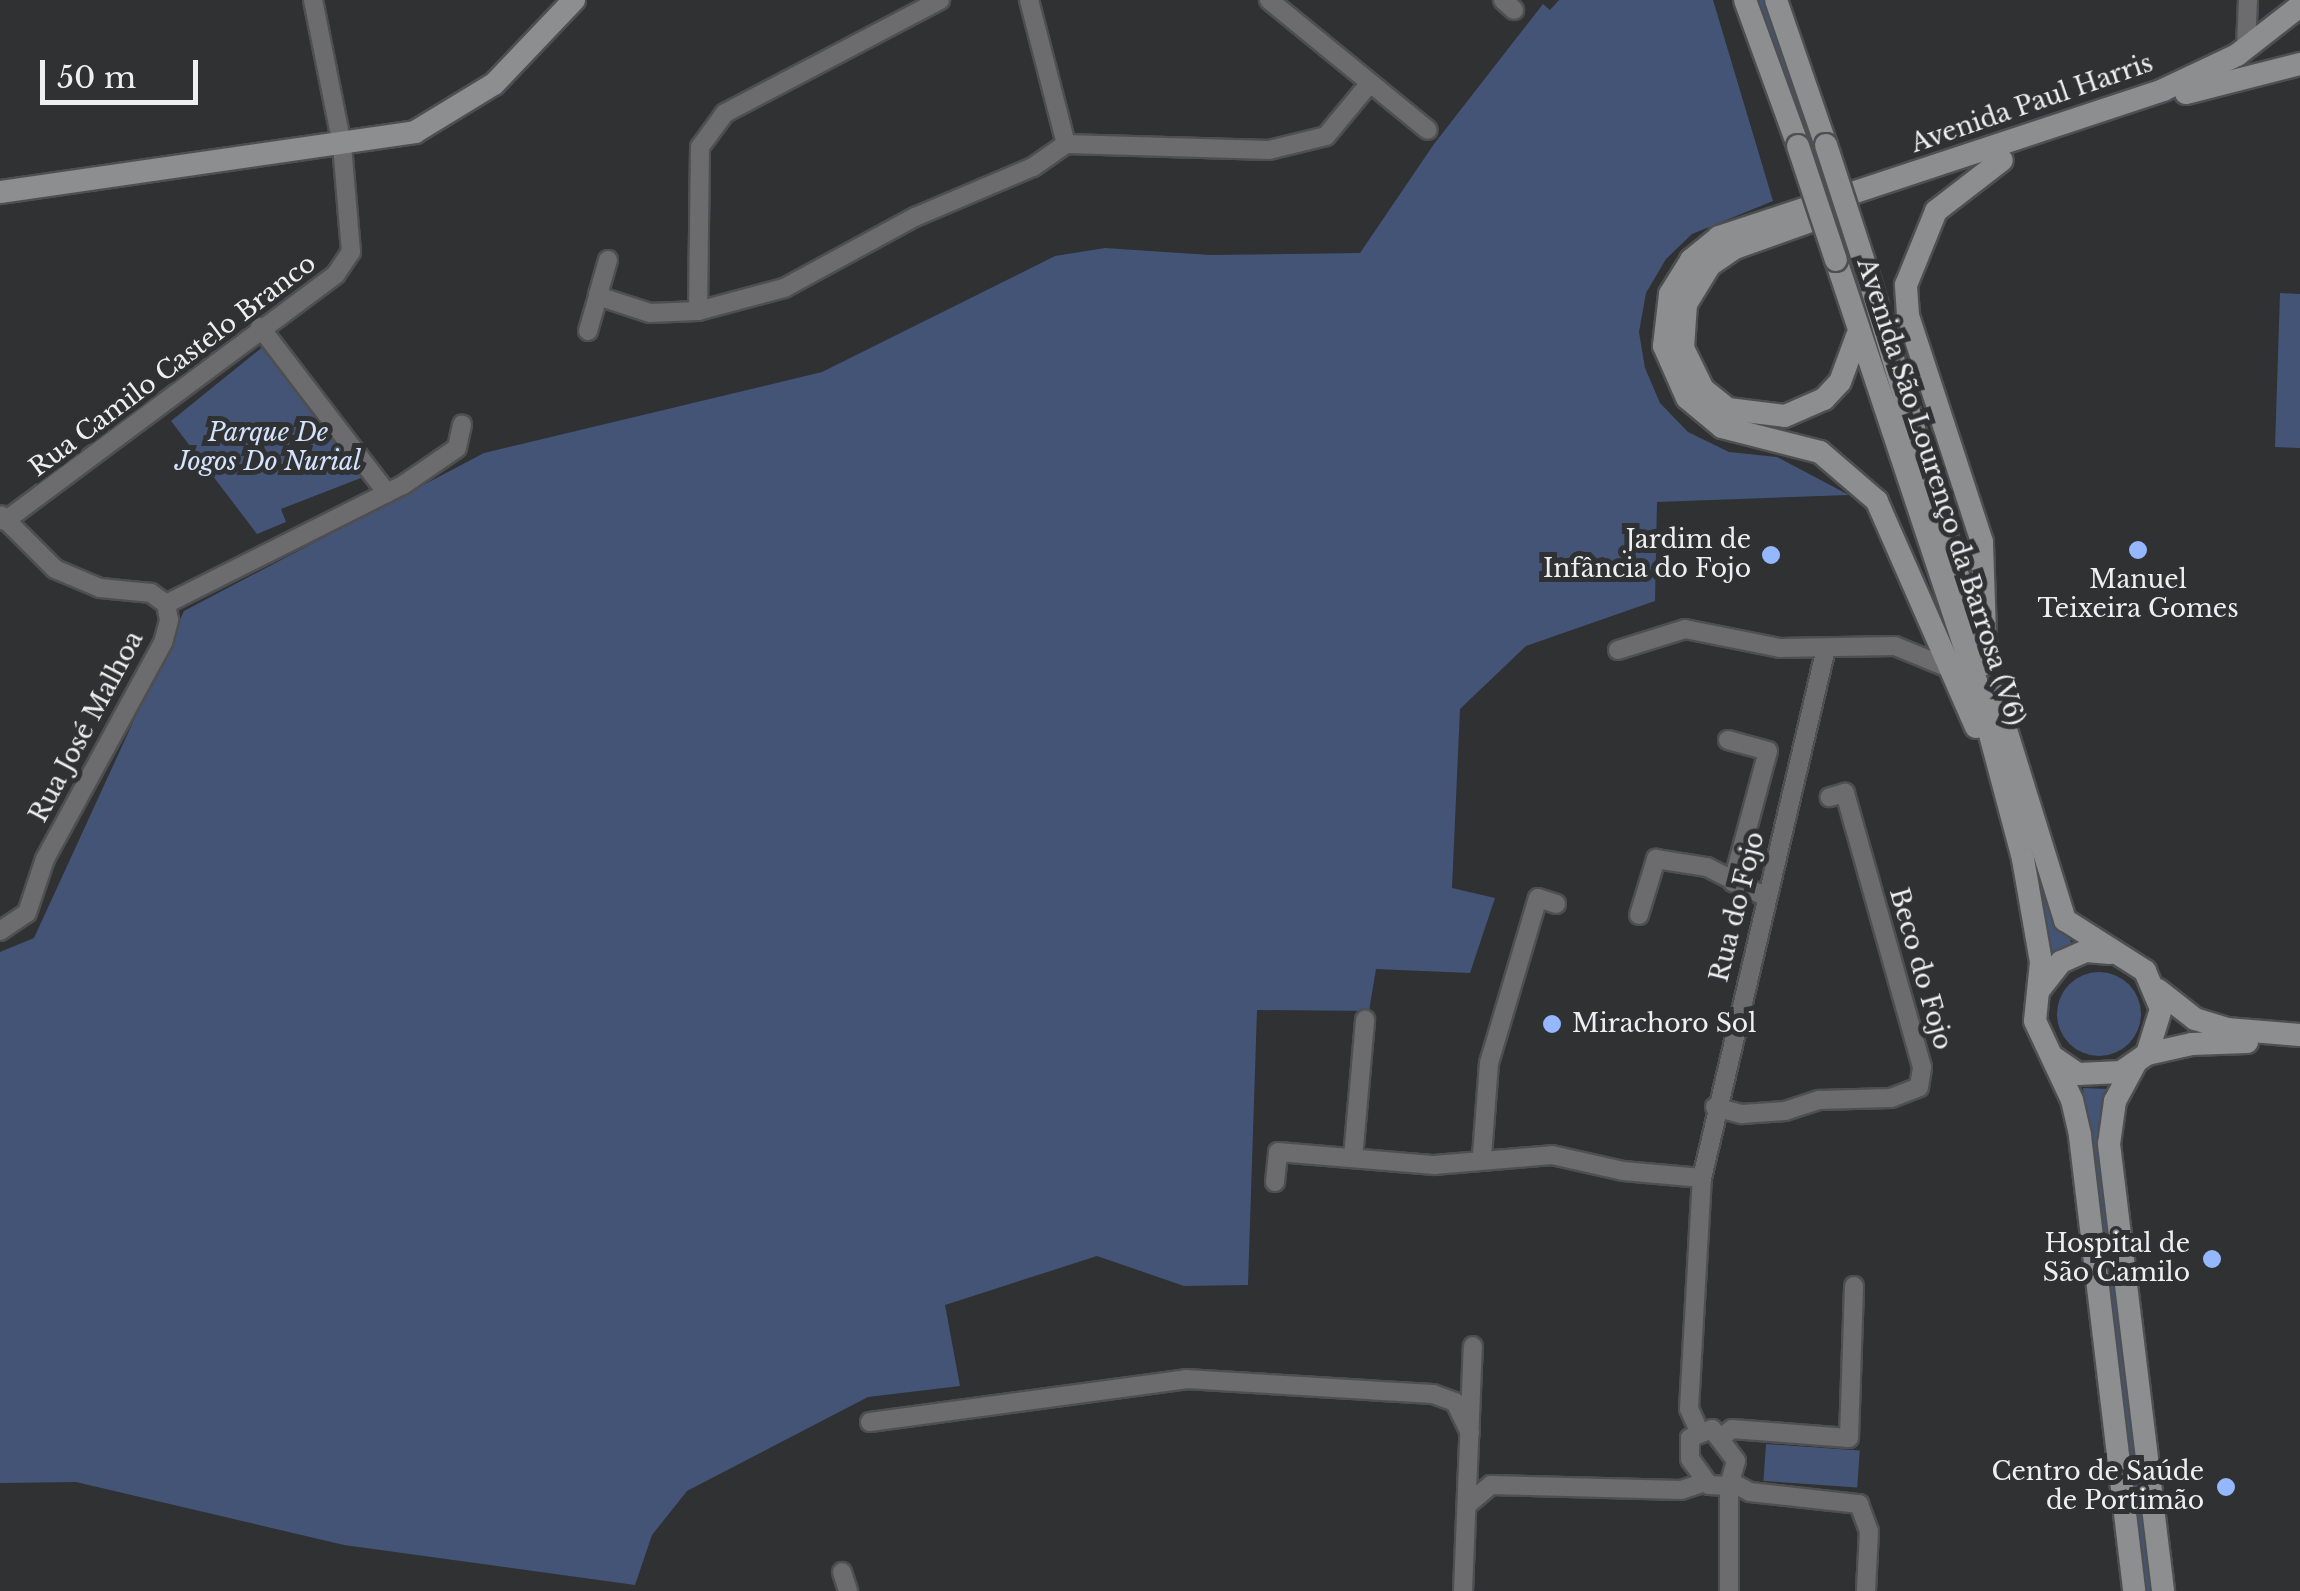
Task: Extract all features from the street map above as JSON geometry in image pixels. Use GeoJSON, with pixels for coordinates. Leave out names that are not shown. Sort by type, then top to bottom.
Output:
{"type":"FeatureCollection","features":[{"type":"Feature","properties":{"kind":"main road"},"geometry":{"type":"LineString","coordinates":[[0,192],[415,132],[494,84],[574,0]]}},
{"type":"Feature","properties":{"kind":"main road","name":"Avenida São Lourenço da Barrosa (V6)"},"geometry":{"type":"LineString","coordinates":[[1745,0],[1798,146],[1976,682],[2011,809],[2041,962],[2034,1009],[2042,1043],[2064,1078],[2080,1136],[2134,1591]]}},
{"type":"Feature","properties":{"kind":"main road","name":"Avenida São Lourenço da Barrosa (V6)"},"geometry":{"type":"LineString","coordinates":[[1776,0],[1864,262],[2065,920],[2119,954],[2172,1006],[2210,1024],[2300,1039]]}},
{"type":"Feature","properties":{"kind":"main road","name":"Avenida Paul Harris"},"geometry":{"type":"LineString","coordinates":[[2011,809],[1888,522],[1863,484],[1820,452],[1722,426],[1675,380],[1664,329],[1678,275],[1719,238],[1768,217],[2076,121],[2162,90],[2246,47],[2297,9]]}},
{"type":"Feature","properties":{"kind":"main road","name":"Avenida Paul Harris"},"geometry":{"type":"LineString","coordinates":[[1858,333],[1840,382],[1824,399],[1784,416],[1728,409],[1703,389],[1684,348],[1695,283],[1735,248],[2002,160],[2203,86],[2300,64]]}},
{"type":"Feature","properties":{"kind":"main road"},"geometry":{"type":"LineString","coordinates":[[1986,664],[1982,542],[1908,314],[1906,284],[1936,211],[2002,160]]}},
{"type":"Feature","properties":{"kind":"main road"},"geometry":{"type":"LineString","coordinates":[[2034,1009],[2046,977],[2061,962],[2086,951],[2119,954]]}},
{"type":"Feature","properties":{"kind":"main road"},"geometry":{"type":"LineString","coordinates":[[2156,987],[2161,1008],[2141,1059],[2114,1101],[2109,1144],[2162,1591]]}},
{"type":"Feature","properties":{"kind":"main road"},"geometry":{"type":"LineString","coordinates":[[2042,1043],[2078,1074],[2100,1077],[2141,1059],[2192,1044],[2300,1039]]}},
{"type":"Feature","properties":{"kind":"street","name":"Rua Camilo Castelo Branco"},"geometry":{"type":"LineString","coordinates":[[3,518],[336,274],[351,252],[342,144],[313,0]]}},
{"type":"Feature","properties":{"kind":"street"},"geometry":{"type":"LineString","coordinates":[[698,311],[700,147],[725,113],[940,0]]}},
{"type":"Feature","properties":{"kind":"street"},"geometry":{"type":"LineString","coordinates":[[1030,0],[1066,144]]}},
{"type":"Feature","properties":{"kind":"street"},"geometry":{"type":"LineString","coordinates":[[1269,0],[1428,130]]}},
{"type":"Feature","properties":{"kind":"street"},"geometry":{"type":"LineString","coordinates":[[2246,47],[2248,0]]}},
{"type":"Feature","properties":{"kind":"street"},"geometry":{"type":"LineString","coordinates":[[598,296],[650,313],[698,311],[784,288],[914,217],[1033,167],[1066,144],[1269,150],[1326,136],[1368,84]]}},
{"type":"Feature","properties":{"kind":"street"},"geometry":{"type":"LineString","coordinates":[[588,331],[608,260]]}},
{"type":"Feature","properties":{"kind":"street"},"geometry":{"type":"LineString","coordinates":[[260,328],[386,493]]}},
{"type":"Feature","properties":{"kind":"street"},"geometry":{"type":"LineString","coordinates":[[166,604],[386,493],[458,448],[462,425]]}},
{"type":"Feature","properties":{"kind":"street","name":"Rua José Malhoa"},"geometry":{"type":"LineString","coordinates":[[0,931],[26,912],[45,860],[163,643],[166,604],[152,593],[100,588],[55,568],[3,518]]}},
{"type":"Feature","properties":{"kind":"street"},"geometry":{"type":"LineString","coordinates":[[1618,650],[1685,629],[1780,648],[1894,646],[1951,669]]}},
{"type":"Feature","properties":{"kind":"street","name":"Rua do Fojo"},"geometry":{"type":"LineString","coordinates":[[1706,1482],[1688,1450],[1699,1431],[1689,1409],[1702,1178],[1714,1106],[1826,648]]}},
{"type":"Feature","properties":{"kind":"street"},"geometry":{"type":"LineString","coordinates":[[1728,740],[1768,750],[1732,882]]}},
{"type":"Feature","properties":{"kind":"street","name":"Beco do Fojo"},"geometry":{"type":"LineString","coordinates":[[1714,1106],[1742,1114],[1785,1111],[1819,1100],[1890,1098],[1919,1087],[1922,1067],[1845,793],[1830,797]]}},
{"type":"Feature","properties":{"kind":"street"},"geometry":{"type":"LineString","coordinates":[[1639,915],[1656,859],[1707,866],[1766,897]]}},
{"type":"Feature","properties":{"kind":"street"},"geometry":{"type":"LineString","coordinates":[[1482,1156],[1489,1064],[1538,898],[1556,904]]}},
{"type":"Feature","properties":{"kind":"street"},"geometry":{"type":"LineString","coordinates":[[1353,1158],[1366,1020]]}},
{"type":"Feature","properties":{"kind":"street"},"geometry":{"type":"LineString","coordinates":[[1275,1182],[1278,1152],[1434,1165],[1482,1156],[1552,1155],[1623,1172],[1702,1178]]}},
{"type":"Feature","properties":{"kind":"street"},"geometry":{"type":"LineString","coordinates":[[1699,1431],[1723,1436],[1732,1430],[1849,1438],[1854,1286]]}},
{"type":"Feature","properties":{"kind":"street"},"geometry":{"type":"LineString","coordinates":[[1463,1591],[1473,1346]]}},
{"type":"Feature","properties":{"kind":"street"},"geometry":{"type":"LineString","coordinates":[[870,1422],[1186,1379],[1433,1394],[1455,1402],[1470,1432]]}},
{"type":"Feature","properties":{"kind":"street"},"geometry":{"type":"LineString","coordinates":[[1723,1436],[1736,1461],[1731,1485],[1728,1591]]}},
{"type":"Feature","properties":{"kind":"street"},"geometry":{"type":"LineString","coordinates":[[1469,1455],[1495,1480],[1521,1484]]}},
{"type":"Feature","properties":{"kind":"street"},"geometry":{"type":"LineString","coordinates":[[1467,1505],[1491,1486],[1681,1490],[1706,1482],[1750,1492],[1860,1504],[1869,1531],[1866,1591]]}},
{"type":"Feature","properties":{"kind":"green space"},"geometry":{"type":"Polygon","coordinates":[[[1559,0],[1713,0],[1773,201],[1692,234],[1666,259],[1646,293],[1639,332],[1645,368],[1660,403],[1688,432],[1729,452],[1777,457],[1849,495],[1657,502],[1655,601],[1526,646],[1460,709],[1452,888],[1495,898],[1470,973],[1376,969],[1369,1011],[1257,1010],[1248,1285],[1184,1286],[1097,1256],[945,1305],[960,1386],[868,1397],[687,1491],[652,1535],[635,1585],[344,1545],[76,1482],[0,1483],[0,952],[34,938],[184,611],[484,453],[822,372],[1055,256],[1105,248],[1210,255],[1360,253],[1434,144],[1543,4],[1550,10],[1559,0]]]}},
{"type":"Feature","properties":{"kind":"green space"},"geometry":{"type":"Polygon","coordinates":[[[1757,0],[1764,0],[1812,136],[2038,871],[2072,944],[2053,955],[1819,175],[1757,0]]]}},
{"type":"Feature","properties":{"kind":"green space"},"geometry":{"type":"Polygon","coordinates":[[[2280,293],[2300,294],[2300,448],[2275,447],[2280,293]]]}},
{"type":"Feature","properties":{"kind":"green space","name":"Parque De Jogos Do Nurial"},"geometry":{"type":"Polygon","coordinates":[[[265,345],[366,476],[281,509],[286,522],[257,534],[171,421],[265,345]]]}},
{"type":"Feature","properties":{"kind":"green space"},"geometry":{"type":"Polygon","coordinates":[[[2099,972],[2122,979],[2134,991],[2141,1014],[2134,1037],[2122,1049],[2099,1056],[2076,1049],[2064,1037],[2057,1014],[2064,991],[2076,979],[2099,972]]]}},
{"type":"Feature","properties":{"kind":"green space"},"geometry":{"type":"Polygon","coordinates":[[[2083,1088],[2107,1089],[2098,1126],[2101,1174],[2151,1591],[2145,1591],[2083,1088]]]}},
{"type":"Feature","properties":{"kind":"green space"},"geometry":{"type":"Polygon","coordinates":[[[1766,1444],[1860,1451],[1857,1487],[1763,1481],[1766,1444]]]}},
{"type":"Feature","properties":{"kind":"place","name":"Manuel Teixeira Gomes"},"geometry":{"type":"Point","coordinates":[2138,550]}},
{"type":"Feature","properties":{"kind":"place","name":"Jardim de Infância do Fojo"},"geometry":{"type":"Point","coordinates":[1771,555]}},
{"type":"Feature","properties":{"kind":"place","name":"Mirachoro Sol"},"geometry":{"type":"Point","coordinates":[1552,1024]}},
{"type":"Feature","properties":{"kind":"place","name":"Hospital de São Camilo"},"geometry":{"type":"Point","coordinates":[2212,1259]}},
{"type":"Feature","properties":{"kind":"place","name":"Centro de Saúde de Portimão"},"geometry":{"type":"Point","coordinates":[2226,1487]}}]}
